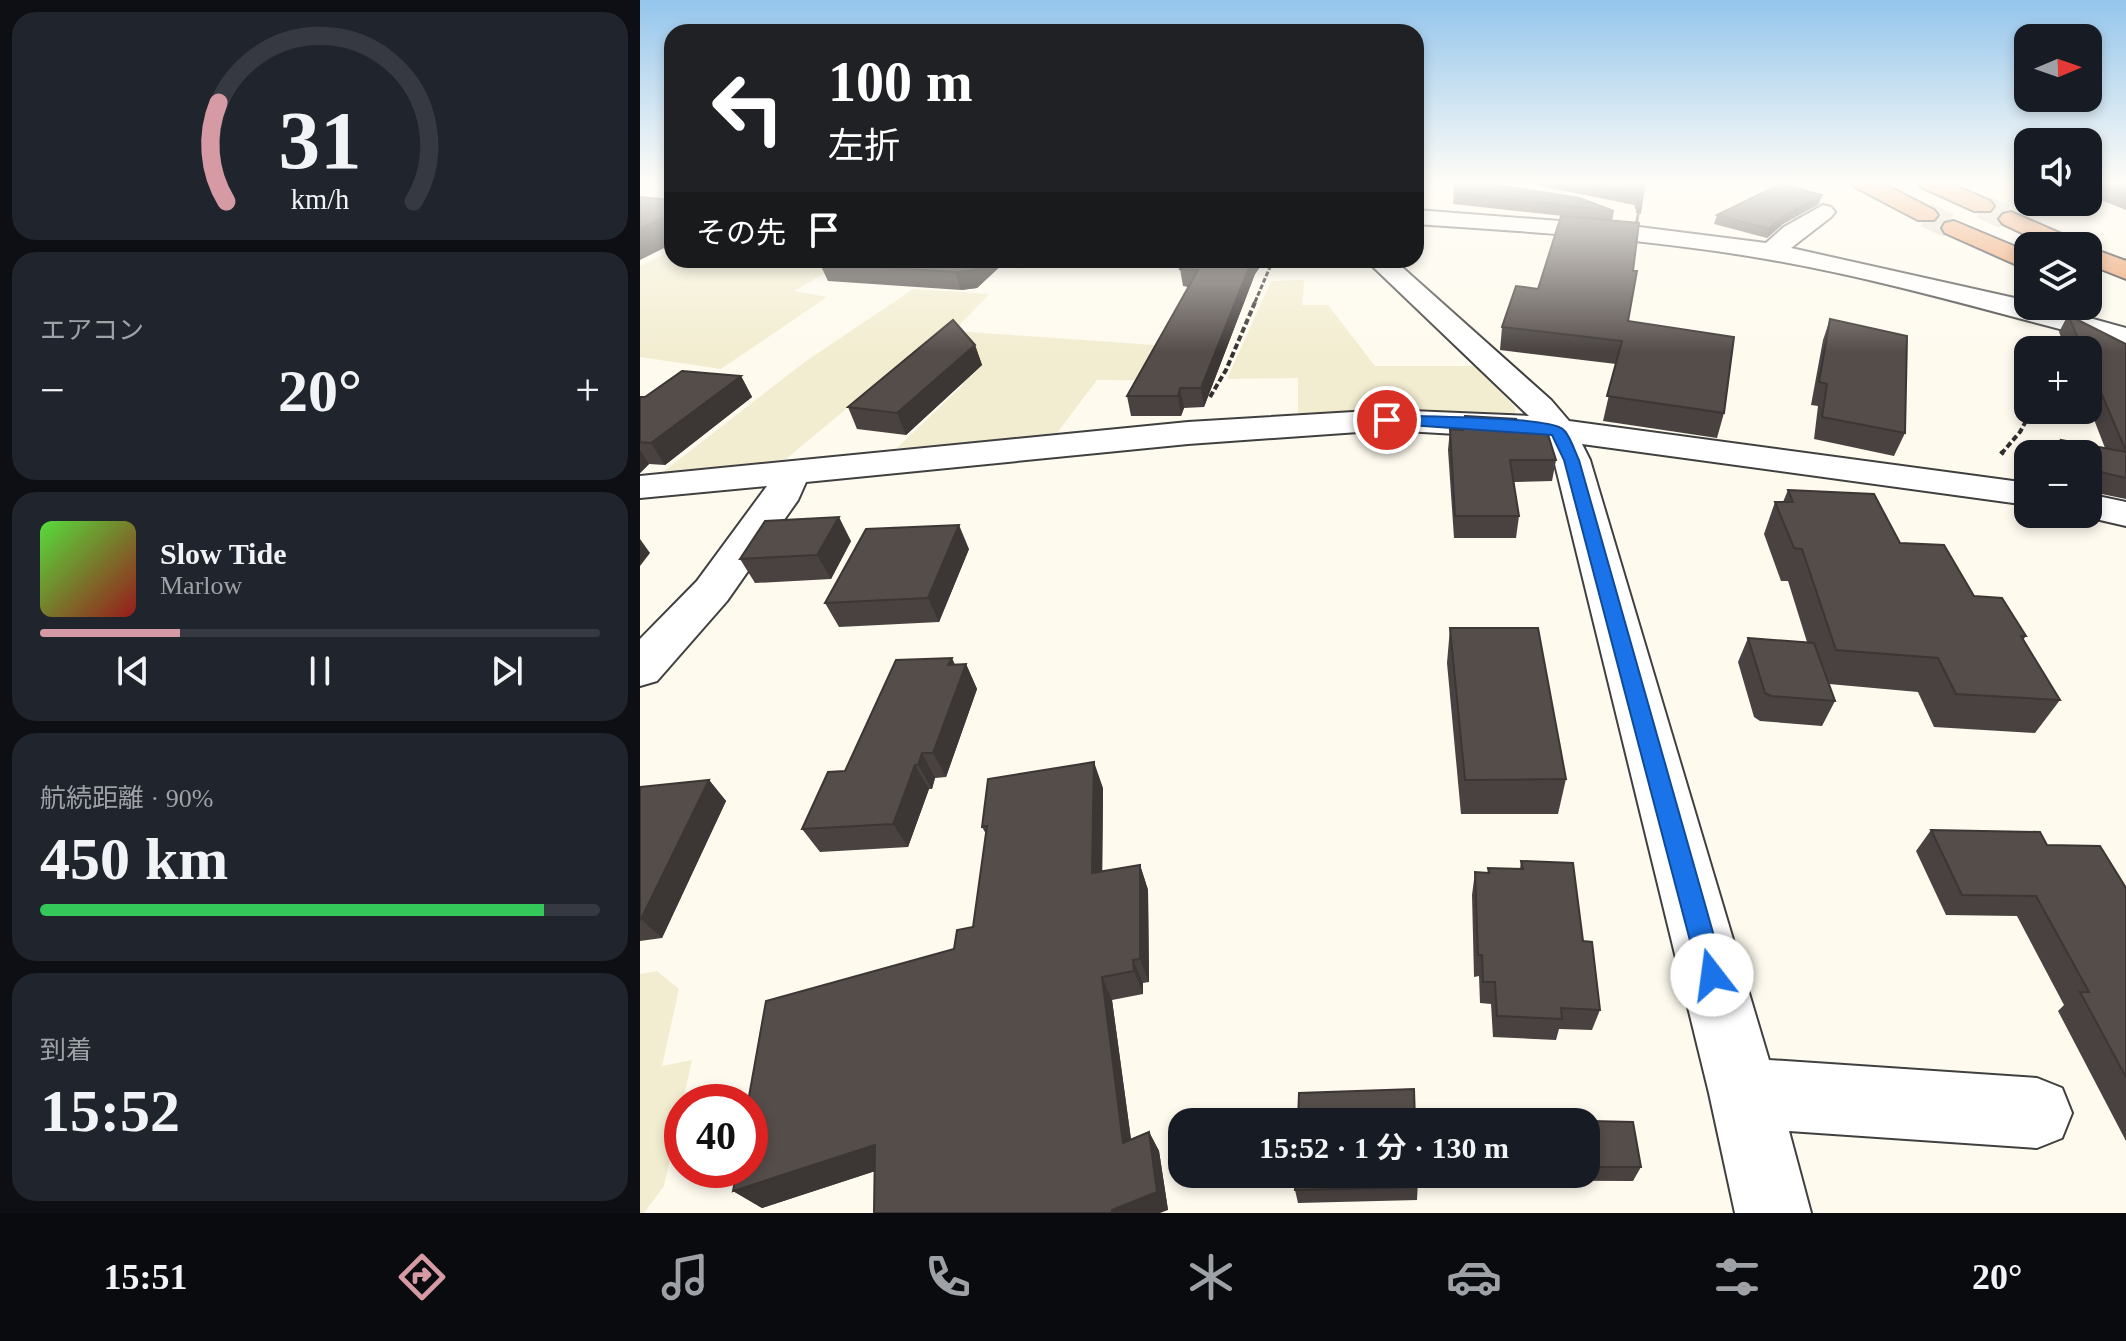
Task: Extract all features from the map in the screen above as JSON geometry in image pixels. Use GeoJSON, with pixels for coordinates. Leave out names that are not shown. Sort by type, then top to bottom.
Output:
{"type":"FeatureCollection","features":[{"type":"Feature","properties":{"kind":"highway"},"geometry":{"type":"LineString","coordinates":[[1977,239],[2014,256]]}},
{"type":"Feature","properties":{"kind":"highway"},"geometry":{"type":"LineString","coordinates":[[2102,261],[2126,271]]}},
{"type":"Feature","properties":{"kind":"street"},"geometry":{"type":"LineString","coordinates":[[1705,239],[1936,285],[2126,337]]}},
{"type":"Feature","properties":{"kind":"street"},"geometry":{"type":"LineString","coordinates":[[1772,252],[1786,239]]}},
{"type":"Feature","properties":{"kind":"street"},"geometry":{"type":"LineString","coordinates":[[1388,268],[1539,407],[1558,431],[1572,460],[1744,1093],[1773,1213]]}},
{"type":"Feature","properties":{"kind":"street"},"geometry":{"type":"LineString","coordinates":[[640,487],[1188,433],[1332,421],[1387,420],[1525,426],[2014,492]]}},
{"type":"Feature","properties":{"kind":"street"},"geometry":{"type":"LineString","coordinates":[[640,669],[712,591],[779,500],[793,470]]}},
{"type":"Feature","properties":{"kind":"street"},"geometry":{"type":"LineString","coordinates":[[2102,509],[2126,514]]}},
{"type":"Feature","properties":{"kind":"street"},"geometry":{"type":"LineString","coordinates":[[1744,1093],[2037,1113]]}},
{"type":"Feature","properties":{"kind":"path"},"geometry":{"type":"LineString","coordinates":[[1188,433],[1226,370],[1270,268]]}},
{"type":"Feature","properties":{"kind":"path"},"geometry":{"type":"LineString","coordinates":[[1974,485],[2024,424]]}},
{"type":"Feature","properties":{"kind":"shaded area"},"geometry":{"type":"Polygon","coordinates":[[[664,255],[664,268],[834,268],[794,291],[827,297],[721,369],[640,357],[640,266],[664,255]]]}},
{"type":"Feature","properties":{"kind":"shaded area"},"geometry":{"type":"Polygon","coordinates":[[[1304,280],[1302,305],[1328,305],[1375,366],[1475,366],[1515,407],[1515,413],[1508,417],[1401,411],[1298,414],[1298,378],[1227,379],[1271,281],[1304,280]]]}},
{"type":"Feature","properties":{"kind":"shaded area"},"geometry":{"type":"Polygon","coordinates":[[[913,289],[989,294],[954,331],[1225,350],[1207,381],[1097,380],[1054,437],[897,448],[964,384],[881,380],[786,459],[659,475],[802,364],[913,289]]]}},
{"type":"Feature","properties":{"kind":"shaded area"},"geometry":{"type":"Polygon","coordinates":[[[657,971],[679,989],[662,1066],[692,1060],[687,1084],[664,1084],[664,1186],[644,1213],[640,1213],[640,974],[657,971]]]}},
{"type":"Feature","properties":{"kind":"building"},"geometry":{"type":"Polygon","coordinates":[[[1554,239],[1637,239],[1633,271],[1637,271],[1628,321],[1734,337],[1724,413],[1607,396],[1622,341],[1502,327],[1516,286],[1538,289],[1554,239]]]}},
{"type":"Feature","properties":{"kind":"building"},"geometry":{"type":"Polygon","coordinates":[[[888,268],[974,268],[955,272],[888,268]]]}},
{"type":"Feature","properties":{"kind":"building"},"geometry":{"type":"Polygon","coordinates":[[[1249,268],[1201,388],[1180,388],[1178,396],[1127,396],[1198,270],[1180,269],[1249,268]]]}},
{"type":"Feature","properties":{"kind":"building"},"geometry":{"type":"Polygon","coordinates":[[[1830,319],[1907,336],[1905,433],[1822,417],[1827,384],[1819,382],[1830,319]]]}},
{"type":"Feature","properties":{"kind":"building"},"geometry":{"type":"Polygon","coordinates":[[[953,320],[975,345],[897,413],[848,407],[953,320]]]}},
{"type":"Feature","properties":{"kind":"building"},"geometry":{"type":"Polygon","coordinates":[[[2070,320],[2078,320],[2126,344],[2126,451],[2102,395],[2102,336],[2077,336],[2070,320]]]}},
{"type":"Feature","properties":{"kind":"building"},"geometry":{"type":"Polygon","coordinates":[[[682,371],[741,376],[651,443],[640,442],[640,397],[645,397],[682,371]]]}},
{"type":"Feature","properties":{"kind":"building"},"geometry":{"type":"Polygon","coordinates":[[[1465,416],[1516,419],[1515,424],[1545,425],[1556,460],[1510,460],[1519,516],[1455,516],[1450,429],[1463,430],[1465,416]]]}},
{"type":"Feature","properties":{"kind":"building"},"geometry":{"type":"Polygon","coordinates":[[[2102,448],[2126,452],[2126,478],[2102,472],[2102,448]]]}},
{"type":"Feature","properties":{"kind":"building"},"geometry":{"type":"Polygon","coordinates":[[[1788,490],[1874,494],[1900,543],[1944,545],[1974,596],[2002,598],[2060,700],[1956,694],[1938,658],[1836,650],[1802,549],[1794,548],[1775,502],[1793,502],[1788,490]]]}},
{"type":"Feature","properties":{"kind":"building"},"geometry":{"type":"Polygon","coordinates":[[[839,517],[817,555],[740,559],[765,521],[839,517]]]}},
{"type":"Feature","properties":{"kind":"building"},"geometry":{"type":"Polygon","coordinates":[[[959,525],[928,598],[825,603],[866,529],[959,525]]]}},
{"type":"Feature","properties":{"kind":"building"},"geometry":{"type":"Polygon","coordinates":[[[1450,628],[1538,628],[1566,779],[1465,780],[1450,628]]]}},
{"type":"Feature","properties":{"kind":"building"},"geometry":{"type":"Polygon","coordinates":[[[1748,638],[1814,643],[1835,701],[1765,693],[1748,638]]]}},
{"type":"Feature","properties":{"kind":"building"},"geometry":{"type":"Polygon","coordinates":[[[952,658],[948,665],[966,664],[933,753],[922,753],[918,765],[915,765],[893,824],[802,829],[828,772],[845,771],[896,660],[952,658]]]}},
{"type":"Feature","properties":{"kind":"building"},"geometry":{"type":"Polygon","coordinates":[[[1094,762],[1092,873],[1140,865],[1140,959],[1133,960],[1134,971],[1102,977],[1123,1143],[1149,1132],[1157,1192],[1112,1210],[1112,1213],[874,1213],[875,1145],[768,1180],[768,1084],[751,1084],[766,1001],[954,949],[957,930],[973,927],[987,826],[982,827],[988,779],[1094,762]]]}},
{"type":"Feature","properties":{"kind":"building"},"geometry":{"type":"Polygon","coordinates":[[[709,780],[641,919],[640,920],[640,787],[709,780]]]}},
{"type":"Feature","properties":{"kind":"building"},"geometry":{"type":"Polygon","coordinates":[[[1931,830],[2040,832],[2047,845],[2100,846],[2126,888],[2126,1077],[2080,992],[2089,992],[2036,896],[1962,895],[1931,830]]]}},
{"type":"Feature","properties":{"kind":"building"},"geometry":{"type":"Polygon","coordinates":[[[1521,861],[1573,863],[1583,941],[1592,942],[1600,1010],[1561,1008],[1562,1019],[1497,1016],[1495,982],[1483,982],[1482,955],[1478,955],[1475,872],[1489,873],[1488,868],[1523,869],[1521,861]]]}},
{"type":"Feature","properties":{"kind":"building"},"geometry":{"type":"Polygon","coordinates":[[[1414,1089],[1415,1108],[1298,1108],[1299,1093],[1414,1089]]]}},
{"type":"Feature","properties":{"kind":"building"},"geometry":{"type":"Polygon","coordinates":[[[1600,1121],[1633,1122],[1641,1167],[1600,1167],[1600,1121]]]}},
{"type":"Feature","properties":{"kind":"building"},"geometry":{"type":"Polygon","coordinates":[[[1295,1188],[1377,1188],[1295,1190],[1295,1188]]]}},
{"type":"Feature","properties":{"kind":"route"},"geometry":{"type":"LineString","coordinates":[[1387,420],[1525,426],[1558,431],[1572,460],[1712,975]]}}]}
